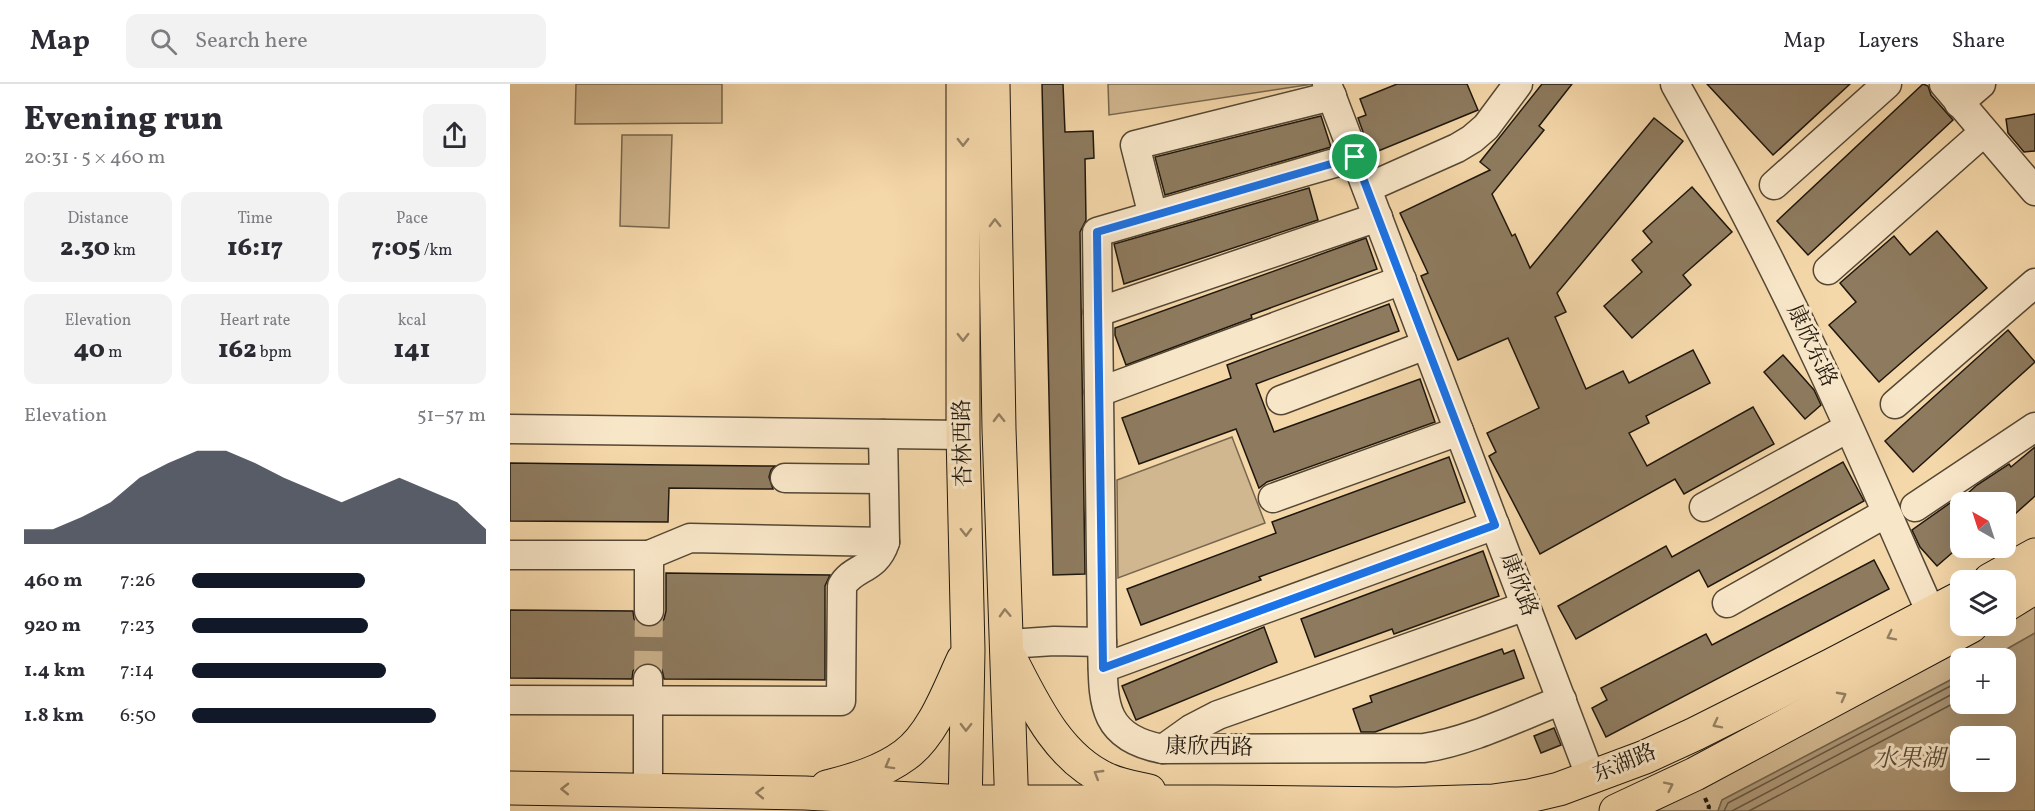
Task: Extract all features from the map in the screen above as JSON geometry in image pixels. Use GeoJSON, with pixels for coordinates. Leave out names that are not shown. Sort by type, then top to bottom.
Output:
{"type":"FeatureCollection","features":[{"type":"Feature","properties":{"kind":"main road","name":"杏林西路"},"geometry":{"type":"LineString","coordinates":[[963,84],[963,435],[968,650],[965,807]]}},
{"type":"Feature","properties":{"kind":"main road","name":"杏林西路"},"geometry":{"type":"LineString","coordinates":[[993,84],[999,429],[1012,807]]}},
{"type":"Feature","properties":{"kind":"main road"},"geometry":{"type":"LineString","coordinates":[[2008,570],[2035,555]]}},
{"type":"Feature","properties":{"kind":"main road"},"geometry":{"type":"LineString","coordinates":[[2016,599],[2035,587]]}},
{"type":"Feature","properties":{"kind":"main road","name":"东湖路"},"geometry":{"type":"LineString","coordinates":[[805,793],[965,807],[1216,802],[1397,804],[1493,801],[1529,796],[1592,778],[1695,734],[1950,604]]}},
{"type":"Feature","properties":{"kind":"main road","name":"东湖路"},"geometry":{"type":"LineString","coordinates":[[1616,811],[1695,774],[1952,636]]}},
{"type":"Feature","properties":{"kind":"main road"},"geometry":{"type":"LineString","coordinates":[[1007,648],[1034,705],[1055,736],[1066,749],[1094,772],[1110,781],[1148,791],[1216,802]]}},
{"type":"Feature","properties":{"kind":"main road"},"geometry":{"type":"LineString","coordinates":[[510,788],[805,793],[864,777],[906,754],[935,719],[968,650]]}},
{"type":"Feature","properties":{"kind":"street"},"geometry":{"type":"LineString","coordinates":[[1367,188],[1457,148],[1472,139],[1486,127],[1518,84]]}},
{"type":"Feature","properties":{"kind":"street","name":"康欣东路"},"geometry":{"type":"LineString","coordinates":[[1675,84],[1764,248],[1816,354],[1932,615]]}},
{"type":"Feature","properties":{"kind":"street"},"geometry":{"type":"LineString","coordinates":[[1774,185],[1887,84]]}},
{"type":"Feature","properties":{"kind":"street"},"geometry":{"type":"LineString","coordinates":[[1981,84],[1951,94],[2035,191]]}},
{"type":"Feature","properties":{"kind":"street"},"geometry":{"type":"LineString","coordinates":[[1153,216],[1136,145],[1330,90]]}},
{"type":"Feature","properties":{"kind":"street","name":"康欣路"},"geometry":{"type":"LineString","coordinates":[[1330,90],[1592,778]]}},
{"type":"Feature","properties":{"kind":"street"},"geometry":{"type":"LineString","coordinates":[[1828,270],[1984,132]]}},
{"type":"Feature","properties":{"kind":"street","name":"康欣西路"},"geometry":{"type":"LineString","coordinates":[[1355,157],[1097,232],[1102,655],[1106,705],[1113,723],[1119,730],[1135,742],[1163,750],[1424,748],[1459,740],[1562,700]]}},
{"type":"Feature","properties":{"kind":"street"},"geometry":{"type":"LineString","coordinates":[[1098,312],[1378,217]]}},
{"type":"Feature","properties":{"kind":"street"},"geometry":{"type":"LineString","coordinates":[[1100,392],[1402,280]]}},
{"type":"Feature","properties":{"kind":"street"},"geometry":{"type":"LineString","coordinates":[[1895,404],[2035,283]]}},
{"type":"Feature","properties":{"kind":"street"},"geometry":{"type":"LineString","coordinates":[[1281,400],[1426,345]]}},
{"type":"Feature","properties":{"kind":"street"},"geometry":{"type":"LineString","coordinates":[[1915,507],[2035,427]]}},
{"type":"Feature","properties":{"kind":"street"},"geometry":{"type":"LineString","coordinates":[[1704,507],[1848,428]]}},
{"type":"Feature","properties":{"kind":"street"},"geometry":{"type":"LineString","coordinates":[[510,429],[963,435]]}},
{"type":"Feature","properties":{"kind":"street"},"geometry":{"type":"LineString","coordinates":[[1273,498],[1459,431]]}},
{"type":"Feature","properties":{"kind":"street"},"geometry":{"type":"LineString","coordinates":[[510,700],[648,689],[841,700],[842,586],[846,580],[876,560],[885,542],[882,479],[883,434]]}},
{"type":"Feature","properties":{"kind":"street"},"geometry":{"type":"LineString","coordinates":[[785,478],[882,479]]}},
{"type":"Feature","properties":{"kind":"street"},"geometry":{"type":"LineString","coordinates":[[1726,603],[1886,513]]}},
{"type":"Feature","properties":{"kind":"street"},"geometry":{"type":"LineString","coordinates":[[1007,648],[1054,641],[1102,655],[1495,525]]}},
{"type":"Feature","properties":{"kind":"street"},"geometry":{"type":"LineString","coordinates":[[510,555],[649,555],[690,538],[885,542]]}},
{"type":"Feature","properties":{"kind":"street"},"geometry":{"type":"LineString","coordinates":[[649,555],[649,611]]}},
{"type":"Feature","properties":{"kind":"street"},"geometry":{"type":"LineString","coordinates":[[1163,750],[1191,729],[1218,716],[1526,606]]}},
{"type":"Feature","properties":{"kind":"street"},"geometry":{"type":"LineString","coordinates":[[648,689],[648,790]]}},
{"type":"Feature","properties":{"kind":"shaded area"},"geometry":{"type":"Polygon","coordinates":[[[576,84],[722,84],[722,123],[575,124],[576,84]]]}},
{"type":"Feature","properties":{"kind":"shaded area"},"geometry":{"type":"Polygon","coordinates":[[[1108,84],[1313,84],[1109,115],[1108,84]]]}},
{"type":"Feature","properties":{"kind":"shaded area"},"geometry":{"type":"Polygon","coordinates":[[[622,135],[672,135],[669,228],[620,226],[622,135]]]}},
{"type":"Feature","properties":{"kind":"shaded area"},"geometry":{"type":"Polygon","coordinates":[[[1232,437],[1265,523],[1118,578],[1117,480],[1232,437]]]}},
{"type":"Feature","properties":{"kind":"shaded area"},"geometry":{"type":"Polygon","coordinates":[[[2035,599],[2035,633],[2009,648],[1954,648],[1976,636],[2016,636],[2016,611],[2035,599]]]}},
{"type":"Feature","properties":{"kind":"shaded area"},"geometry":{"type":"Polygon","coordinates":[[[1950,650],[1950,680],[1722,800],[1718,811],[1655,811],[1713,782],[1950,650]]]}},
{"type":"Feature","properties":{"kind":"water","name":"水果湖"},"geometry":{"type":"Polygon","coordinates":[[[2035,633],[2035,811],[1718,811],[1722,800],[1950,680],[1950,714],[2016,714],[2016,648],[2009,648],[2035,633]]]}},
{"type":"Feature","properties":{"kind":"building"},"geometry":{"type":"Polygon","coordinates":[[[1042,84],[1063,84],[1065,132],[1093,131],[1094,158],[1085,159],[1086,220],[1080,232],[1085,574],[1053,575],[1042,84]]]}},
{"type":"Feature","properties":{"kind":"building"},"geometry":{"type":"Polygon","coordinates":[[[1397,84],[1467,84],[1478,110],[1371,154],[1358,118],[1366,115],[1360,99],[1397,84]]]}},
{"type":"Feature","properties":{"kind":"building"},"geometry":{"type":"Polygon","coordinates":[[[1542,84],[1572,84],[1539,126],[1544,130],[1492,194],[1512,236],[1515,234],[1530,268],[1654,118],[1683,141],[1557,293],[1566,312],[1555,317],[1586,389],[1623,371],[1629,383],[1693,350],[1710,383],[1646,416],[1649,423],[1629,433],[1647,466],[1753,407],[1774,444],[1684,494],[1675,479],[1540,554],[1489,456],[1496,452],[1487,433],[1539,408],[1508,338],[1458,360],[1421,276],[1428,273],[1400,213],[1490,170],[1480,162],[1542,84]]]}},
{"type":"Feature","properties":{"kind":"building"},"geometry":{"type":"Polygon","coordinates":[[[1707,84],[1850,84],[1773,155],[1707,84]]]}},
{"type":"Feature","properties":{"kind":"building"},"geometry":{"type":"Polygon","coordinates":[[[1923,84],[1928,86],[1931,95],[1953,120],[1808,255],[1777,221],[1923,84]]]}},
{"type":"Feature","properties":{"kind":"building"},"geometry":{"type":"Polygon","coordinates":[[[2035,114],[2035,151],[2024,152],[2008,133],[2006,119],[2035,114]]]}},
{"type":"Feature","properties":{"kind":"building"},"geometry":{"type":"Polygon","coordinates":[[[1321,116],[1331,147],[1165,195],[1155,157],[1321,116]]]}},
{"type":"Feature","properties":{"kind":"building"},"geometry":{"type":"Polygon","coordinates":[[[1692,187],[1732,232],[1683,275],[1691,285],[1632,338],[1604,306],[1642,272],[1632,260],[1652,242],[1643,231],[1692,187]]]}},
{"type":"Feature","properties":{"kind":"building"},"geometry":{"type":"Polygon","coordinates":[[[1309,188],[1318,220],[1124,284],[1114,244],[1309,188]]]}},
{"type":"Feature","properties":{"kind":"building"},"geometry":{"type":"Polygon","coordinates":[[[1937,231],[1987,288],[1879,382],[1829,325],[1856,302],[1840,283],[1894,236],[1910,255],[1937,231]]]}},
{"type":"Feature","properties":{"kind":"building"},"geometry":{"type":"Polygon","coordinates":[[[1366,238],[1377,269],[1251,315],[1252,318],[1126,365],[1115,335],[1115,328],[1366,238]]]}},
{"type":"Feature","properties":{"kind":"building"},"geometry":{"type":"Polygon","coordinates":[[[1389,304],[1399,331],[1256,384],[1274,432],[1420,379],[1435,422],[1267,482],[1259,488],[1236,429],[1139,464],[1122,418],[1231,378],[1227,365],[1389,304]]]}},
{"type":"Feature","properties":{"kind":"building"},"geometry":{"type":"Polygon","coordinates":[[[2008,330],[2035,362],[1913,472],[1885,441],[2008,330]]]}},
{"type":"Feature","properties":{"kind":"building"},"geometry":{"type":"Polygon","coordinates":[[[1783,355],[1814,390],[1821,405],[1805,419],[1764,372],[1783,355]]]}},
{"type":"Feature","properties":{"kind":"building"},"geometry":{"type":"Polygon","coordinates":[[[2035,447],[2035,496],[2016,513],[2016,492],[1969,492],[2009,464],[2011,467],[2035,447]]]}},
{"type":"Feature","properties":{"kind":"building"},"geometry":{"type":"Polygon","coordinates":[[[1449,457],[1465,502],[1259,577],[1261,580],[1141,625],[1127,589],[1276,533],[1272,522],[1449,457]]]}},
{"type":"Feature","properties":{"kind":"building"},"geometry":{"type":"Polygon","coordinates":[[[1843,462],[1864,501],[1708,587],[1699,570],[1576,639],[1558,606],[1666,546],[1672,557],[1843,462]]]}},
{"type":"Feature","properties":{"kind":"building"},"geometry":{"type":"Polygon","coordinates":[[[510,463],[775,466],[769,477],[773,489],[669,488],[668,522],[510,521],[510,463]]]}},
{"type":"Feature","properties":{"kind":"building"},"geometry":{"type":"Polygon","coordinates":[[[1950,503],[1950,555],[1937,566],[1920,547],[1912,530],[1950,503]]]}},
{"type":"Feature","properties":{"kind":"building"},"geometry":{"type":"Polygon","coordinates":[[[1483,551],[1499,596],[1394,634],[1392,629],[1315,657],[1301,619],[1483,551]]]}},
{"type":"Feature","properties":{"kind":"building"},"geometry":{"type":"Polygon","coordinates":[[[1874,560],[1889,589],[1606,737],[1592,708],[1607,700],[1601,688],[1706,634],[1712,645],[1874,560]]]}},
{"type":"Feature","properties":{"kind":"building"},"geometry":{"type":"Polygon","coordinates":[[[666,573],[830,575],[825,586],[825,680],[664,679],[662,670],[656,664],[649,663],[639,665],[633,671],[632,679],[510,678],[510,610],[633,611],[634,619],[640,625],[650,627],[658,625],[664,619],[666,573]]]}},
{"type":"Feature","properties":{"kind":"building"},"geometry":{"type":"Polygon","coordinates":[[[1264,627],[1277,662],[1136,720],[1122,686],[1264,627]]]}},
{"type":"Feature","properties":{"kind":"building"},"geometry":{"type":"Polygon","coordinates":[[[1502,649],[1504,654],[1514,650],[1524,678],[1375,732],[1361,732],[1353,709],[1372,702],[1370,696],[1502,649]]]}},
{"type":"Feature","properties":{"kind":"building"},"geometry":{"type":"Polygon","coordinates":[[[1554,728],[1561,745],[1541,753],[1534,736],[1554,728]]]}},
{"type":"Feature","properties":{"kind":"tunnel"},"geometry":{"type":"LineString","coordinates":[[648,679],[649,611]]}},
{"type":"Feature","properties":{"kind":"route"},"geometry":{"type":"LineString","coordinates":[[1355,157],[1495,525],[1103,668],[1097,232],[1355,157]]}}]}
